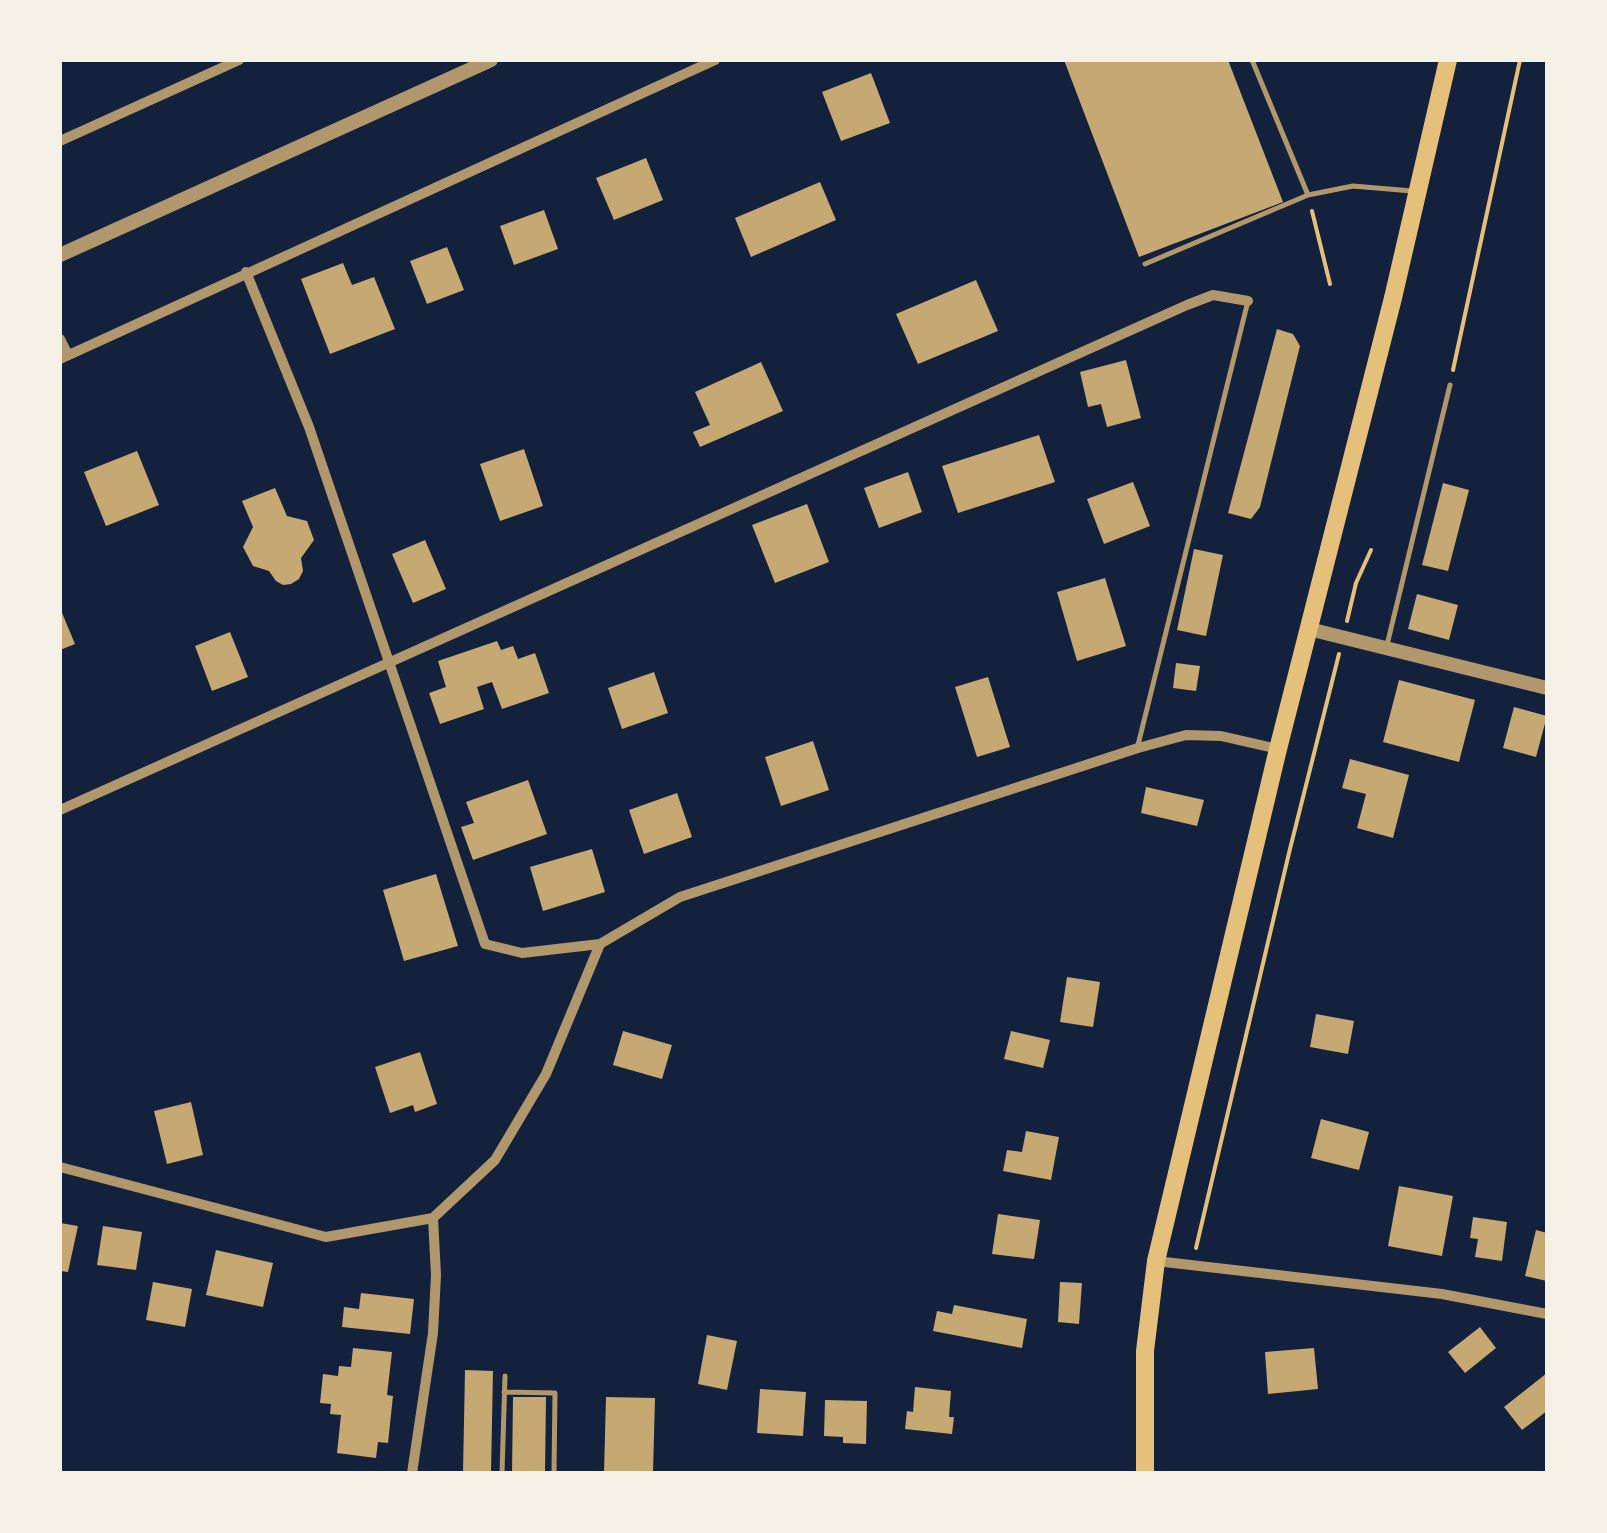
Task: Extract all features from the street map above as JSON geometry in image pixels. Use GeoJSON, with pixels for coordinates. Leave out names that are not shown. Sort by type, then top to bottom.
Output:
{"type":"FeatureCollection","features":[{"type":"Feature","properties":{"kind":"main road"},"geometry":{"type":"LineString","coordinates":[[1145,1473],[1145,1351],[1156,1260],[1448,60]]}},
{"type":"Feature","properties":{"kind":"street"},"geometry":{"type":"LineString","coordinates":[[60,141],[239,60]]}},
{"type":"Feature","properties":{"kind":"street"},"geometry":{"type":"LineString","coordinates":[[60,255],[491,60]]}},
{"type":"Feature","properties":{"kind":"street"},"geometry":{"type":"LineString","coordinates":[[60,339],[64,357],[715,60]]}},
{"type":"Feature","properties":{"kind":"street"},"geometry":{"type":"LineString","coordinates":[[246,272],[309,426],[485,944],[522,953],[600,944],[680,897],[1186,735],[1222,736],[1278,749]]}},
{"type":"Feature","properties":{"kind":"street"},"geometry":{"type":"LineString","coordinates":[[60,810],[1187,305],[1213,295],[1248,301]]}},
{"type":"Feature","properties":{"kind":"street"},"geometry":{"type":"LineString","coordinates":[[1310,629],[1547,688]]}},
{"type":"Feature","properties":{"kind":"street"},"geometry":{"type":"LineString","coordinates":[[60,1167],[326,1237],[433,1218],[496,1160],[546,1074],[600,944]]}},
{"type":"Feature","properties":{"kind":"street"},"geometry":{"type":"LineString","coordinates":[[412,1473],[433,1333],[433,1218]]}},
{"type":"Feature","properties":{"kind":"street"},"geometry":{"type":"LineString","coordinates":[[1156,1260],[1442,1294],[1547,1314]]}},
{"type":"Feature","properties":{"kind":"lane"},"geometry":{"type":"LineString","coordinates":[[1252,60],[1308,195]]}},
{"type":"Feature","properties":{"kind":"lane"},"geometry":{"type":"LineString","coordinates":[[1145,264],[1308,195],[1353,186],[1418,191]]}},
{"type":"Feature","properties":{"kind":"lane"},"geometry":{"type":"LineString","coordinates":[[1138,748],[1248,301]]}},
{"type":"Feature","properties":{"kind":"lane"},"geometry":{"type":"LineString","coordinates":[[1386,648],[1450,385]]}},
{"type":"Feature","properties":{"kind":"lane"},"geometry":{"type":"LineString","coordinates":[[502,1473],[505,1376]]}},
{"type":"Feature","properties":{"kind":"lane"},"geometry":{"type":"LineString","coordinates":[[504,1392],[556,1393],[554,1473]]}},
{"type":"Feature","properties":{"kind":"path"},"geometry":{"type":"LineString","coordinates":[[1450,385],[1520,60]]}},
{"type":"Feature","properties":{"kind":"path"},"geometry":{"type":"LineString","coordinates":[[1308,195],[1330,284]]}},
{"type":"Feature","properties":{"kind":"path"},"geometry":{"type":"LineString","coordinates":[[1192,1264],[1356,583],[1371,550]]}},
{"type":"Feature","properties":{"kind":"building"},"geometry":{"type":"Polygon","coordinates":[[[1064,60],[1228,60],[1283,202],[1139,257],[1064,60]]]}},
{"type":"Feature","properties":{"kind":"building"},"geometry":{"type":"Polygon","coordinates":[[[871,73],[890,123],[841,141],[822,92],[871,73]]]}},
{"type":"Feature","properties":{"kind":"building"},"geometry":{"type":"Polygon","coordinates":[[[646,158],[663,200],[614,220],[596,178],[646,158]]]}},
{"type":"Feature","properties":{"kind":"building"},"geometry":{"type":"Polygon","coordinates":[[[820,182],[836,220],[751,257],[735,218],[820,182]]]}},
{"type":"Feature","properties":{"kind":"building"},"geometry":{"type":"Polygon","coordinates":[[[544,210],[558,249],[514,265],[500,226],[544,210]]]}},
{"type":"Feature","properties":{"kind":"building"},"geometry":{"type":"Polygon","coordinates":[[[447,247],[464,290],[427,304],[410,261],[447,247]]]}},
{"type":"Feature","properties":{"kind":"building"},"geometry":{"type":"Polygon","coordinates":[[[343,263],[352,285],[374,277],[395,329],[330,354],[301,279],[343,263]]]}},
{"type":"Feature","properties":{"kind":"building"},"geometry":{"type":"Polygon","coordinates":[[[976,280],[998,331],[918,364],[896,314],[976,280]]]}},
{"type":"Feature","properties":{"kind":"building"},"geometry":{"type":"Polygon","coordinates":[[[1277,329],[1293,334],[1300,346],[1260,507],[1251,519],[1228,513],[1277,329]]]}},
{"type":"Feature","properties":{"kind":"building"},"geometry":{"type":"Polygon","coordinates":[[[1126,360],[1141,418],[1107,427],[1101,404],[1088,407],[1080,372],[1126,360]]]}},
{"type":"Feature","properties":{"kind":"building"},"geometry":{"type":"Polygon","coordinates":[[[761,362],[783,411],[700,447],[693,432],[710,425],[695,392],[761,362]]]}},
{"type":"Feature","properties":{"kind":"building"},"geometry":{"type":"Polygon","coordinates":[[[1039,435],[1055,482],[958,513],[942,466],[1039,435]]]}},
{"type":"Feature","properties":{"kind":"building"},"geometry":{"type":"Polygon","coordinates":[[[524,449],[543,506],[500,521],[480,464],[524,449]]]}},
{"type":"Feature","properties":{"kind":"building"},"geometry":{"type":"Polygon","coordinates":[[[137,451],[159,505],[106,526],[84,472],[137,451]]]}},
{"type":"Feature","properties":{"kind":"building"},"geometry":{"type":"Polygon","coordinates":[[[908,472],[922,512],[879,528],[864,488],[908,472]]]}},
{"type":"Feature","properties":{"kind":"building"},"geometry":{"type":"Polygon","coordinates":[[[1133,482],[1150,526],[1104,544],[1087,499],[1133,482]]]}},
{"type":"Feature","properties":{"kind":"building"},"geometry":{"type":"Polygon","coordinates":[[[1443,483],[1469,490],[1448,571],[1422,565],[1443,483]]]}},
{"type":"Feature","properties":{"kind":"building"},"geometry":{"type":"Polygon","coordinates":[[[275,488],[287,516],[307,521],[314,540],[301,558],[303,571],[299,579],[283,585],[269,571],[253,566],[243,547],[253,527],[242,501],[275,488]]]}},
{"type":"Feature","properties":{"kind":"building"},"geometry":{"type":"Polygon","coordinates":[[[807,504],[829,562],[775,583],[752,525],[807,504]]]}},
{"type":"Feature","properties":{"kind":"building"},"geometry":{"type":"Polygon","coordinates":[[[425,540],[446,589],[413,603],[392,554],[425,540]]]}},
{"type":"Feature","properties":{"kind":"building"},"geometry":{"type":"Polygon","coordinates":[[[1194,549],[1223,555],[1206,636],[1177,630],[1194,549]]]}},
{"type":"Feature","properties":{"kind":"building"},"geometry":{"type":"Polygon","coordinates":[[[1105,578],[1126,646],[1077,661],[1057,592],[1105,578]]]}},
{"type":"Feature","properties":{"kind":"building"},"geometry":{"type":"Polygon","coordinates":[[[1417,594],[1458,605],[1449,640],[1408,629],[1417,594]]]}},
{"type":"Feature","properties":{"kind":"building"},"geometry":{"type":"Polygon","coordinates":[[[60,608],[75,644],[60,650],[60,608]]]}},
{"type":"Feature","properties":{"kind":"building"},"geometry":{"type":"Polygon","coordinates":[[[230,632],[248,677],[212,691],[195,646],[230,632]]]}},
{"type":"Feature","properties":{"kind":"building"},"geometry":{"type":"Polygon","coordinates":[[[497,641],[501,650],[513,646],[518,659],[535,653],[549,693],[502,709],[492,682],[477,687],[484,709],[440,724],[429,693],[446,687],[438,661],[497,641]]]}},
{"type":"Feature","properties":{"kind":"building"},"geometry":{"type":"Polygon","coordinates":[[[1176,663],[1200,666],[1196,691],[1173,688],[1176,663]]]}},
{"type":"Feature","properties":{"kind":"building"},"geometry":{"type":"Polygon","coordinates":[[[654,672],[668,713],[622,729],[608,688],[654,672]]]}},
{"type":"Feature","properties":{"kind":"building"},"geometry":{"type":"Polygon","coordinates":[[[988,677],[1010,747],[977,757],[955,687],[988,677]]]}},
{"type":"Feature","properties":{"kind":"building"},"geometry":{"type":"Polygon","coordinates":[[[1399,680],[1475,700],[1459,762],[1383,742],[1399,680]]]}},
{"type":"Feature","properties":{"kind":"building"},"geometry":{"type":"Polygon","coordinates":[[[1514,707],[1547,716],[1536,757],[1503,748],[1514,707]]]}},
{"type":"Feature","properties":{"kind":"building"},"geometry":{"type":"Polygon","coordinates":[[[813,741],[829,790],[781,806],[765,757],[813,741]]]}},
{"type":"Feature","properties":{"kind":"building"},"geometry":{"type":"Polygon","coordinates":[[[1350,759],[1409,775],[1393,838],[1357,828],[1366,794],[1342,788],[1350,759]]]}},
{"type":"Feature","properties":{"kind":"building"},"geometry":{"type":"Polygon","coordinates":[[[528,780],[547,834],[473,860],[461,827],[474,823],[466,802],[528,780]]]}},
{"type":"Feature","properties":{"kind":"building"},"geometry":{"type":"Polygon","coordinates":[[[1146,787],[1204,800],[1197,826],[1141,813],[1146,787]]]}},
{"type":"Feature","properties":{"kind":"building"},"geometry":{"type":"Polygon","coordinates":[[[677,793],[692,837],[644,854],[629,810],[677,793]]]}},
{"type":"Feature","properties":{"kind":"building"},"geometry":{"type":"Polygon","coordinates":[[[592,849],[605,892],[543,911],[530,867],[592,849]]]}},
{"type":"Feature","properties":{"kind":"building"},"geometry":{"type":"Polygon","coordinates":[[[436,874],[458,946],[404,961],[383,890],[436,874]]]}},
{"type":"Feature","properties":{"kind":"building"},"geometry":{"type":"Polygon","coordinates":[[[1067,977],[1100,982],[1093,1027],[1060,1022],[1067,977]]]}},
{"type":"Feature","properties":{"kind":"building"},"geometry":{"type":"Polygon","coordinates":[[[1316,1014],[1354,1021],[1348,1054],[1310,1047],[1316,1014]]]}},
{"type":"Feature","properties":{"kind":"building"},"geometry":{"type":"Polygon","coordinates":[[[623,1031],[672,1045],[662,1079],[613,1065],[623,1031]]]}},
{"type":"Feature","properties":{"kind":"building"},"geometry":{"type":"Polygon","coordinates":[[[1011,1031],[1050,1040],[1043,1068],[1004,1059],[1011,1031]]]}},
{"type":"Feature","properties":{"kind":"building"},"geometry":{"type":"Polygon","coordinates":[[[420,1052],[437,1104],[415,1112],[413,1105],[390,1113],[375,1067],[420,1052]]]}},
{"type":"Feature","properties":{"kind":"building"},"geometry":{"type":"Polygon","coordinates":[[[191,1102],[203,1155],[167,1164],[154,1111],[191,1102]]]}},
{"type":"Feature","properties":{"kind":"building"},"geometry":{"type":"Polygon","coordinates":[[[1321,1119],[1369,1132],[1359,1170],[1311,1158],[1321,1119]]]}},
{"type":"Feature","properties":{"kind":"building"},"geometry":{"type":"Polygon","coordinates":[[[1026,1131],[1059,1137],[1051,1180],[1003,1171],[1007,1150],[1022,1152],[1026,1131]]]}},
{"type":"Feature","properties":{"kind":"building"},"geometry":{"type":"Polygon","coordinates":[[[1399,1186],[1453,1196],[1442,1256],[1388,1246],[1399,1186]]]}},
{"type":"Feature","properties":{"kind":"building"},"geometry":{"type":"Polygon","coordinates":[[[998,1214],[1040,1220],[1034,1259],[992,1254],[998,1214]]]}},
{"type":"Feature","properties":{"kind":"building"},"geometry":{"type":"Polygon","coordinates":[[[1473,1217],[1507,1222],[1502,1261],[1475,1257],[1478,1239],[1470,1238],[1473,1217]]]}},
{"type":"Feature","properties":{"kind":"building"},"geometry":{"type":"Polygon","coordinates":[[[60,1223],[78,1226],[68,1272],[60,1271],[60,1223]]]}},
{"type":"Feature","properties":{"kind":"building"},"geometry":{"type":"Polygon","coordinates":[[[103,1226],[142,1232],[136,1270],[97,1265],[103,1226]]]}},
{"type":"Feature","properties":{"kind":"building"},"geometry":{"type":"Polygon","coordinates":[[[1536,1230],[1547,1233],[1547,1281],[1525,1276],[1536,1230]]]}},
{"type":"Feature","properties":{"kind":"building"},"geometry":{"type":"Polygon","coordinates":[[[216,1250],[273,1263],[263,1307],[206,1295],[216,1250]]]}},
{"type":"Feature","properties":{"kind":"building"},"geometry":{"type":"Polygon","coordinates":[[[153,1282],[192,1289],[185,1327],[146,1320],[153,1282]]]}},
{"type":"Feature","properties":{"kind":"building"},"geometry":{"type":"Polygon","coordinates":[[[1060,1282],[1082,1283],[1079,1324],[1058,1322],[1060,1282]]]}},
{"type":"Feature","properties":{"kind":"building"},"geometry":{"type":"Polygon","coordinates":[[[361,1293],[414,1299],[410,1334],[342,1327],[344,1307],[359,1309],[361,1293]]]}},
{"type":"Feature","properties":{"kind":"building"},"geometry":{"type":"Polygon","coordinates":[[[954,1305],[1027,1319],[1022,1348],[933,1331],[937,1311],[952,1314],[954,1305]]]}},
{"type":"Feature","properties":{"kind":"building"},"geometry":{"type":"Polygon","coordinates":[[[1480,1327],[1496,1348],[1465,1373],[1448,1352],[1480,1327]]]}},
{"type":"Feature","properties":{"kind":"building"},"geometry":{"type":"Polygon","coordinates":[[[707,1335],[737,1341],[727,1390],[698,1384],[707,1335]]]}},
{"type":"Feature","properties":{"kind":"building"},"geometry":{"type":"Polygon","coordinates":[[[353,1348],[392,1352],[387,1395],[393,1396],[388,1443],[378,1442],[376,1458],[337,1453],[341,1415],[330,1414],[331,1404],[320,1403],[323,1374],[338,1376],[339,1366],[351,1367],[353,1348]]]}},
{"type":"Feature","properties":{"kind":"building"},"geometry":{"type":"Polygon","coordinates":[[[1314,1348],[1318,1389],[1268,1394],[1265,1352],[1314,1348]]]}},
{"type":"Feature","properties":{"kind":"building"},"geometry":{"type":"Polygon","coordinates":[[[465,1370],[493,1371],[491,1473],[463,1473],[465,1370]]]}},
{"type":"Feature","properties":{"kind":"building"},"geometry":{"type":"Polygon","coordinates":[[[1547,1373],[1547,1411],[1522,1430],[1504,1407],[1547,1373]]]}},
{"type":"Feature","properties":{"kind":"building"},"geometry":{"type":"Polygon","coordinates":[[[915,1387],[951,1391],[952,1434],[905,1429],[907,1411],[913,1412],[915,1387]]]}},
{"type":"Feature","properties":{"kind":"building"},"geometry":{"type":"Polygon","coordinates":[[[760,1389],[806,1392],[803,1436],[757,1433],[760,1389]]]}},
{"type":"Feature","properties":{"kind":"building"},"geometry":{"type":"Polygon","coordinates":[[[513,1397],[546,1397],[545,1473],[512,1473],[513,1397]]]}},
{"type":"Feature","properties":{"kind":"building"},"geometry":{"type":"Polygon","coordinates":[[[606,1397],[655,1398],[653,1473],[604,1473],[606,1397]]]}},
{"type":"Feature","properties":{"kind":"building"},"geometry":{"type":"Polygon","coordinates":[[[825,1400],[867,1401],[866,1444],[843,1443],[843,1437],[824,1436],[825,1400]]]}}]}
